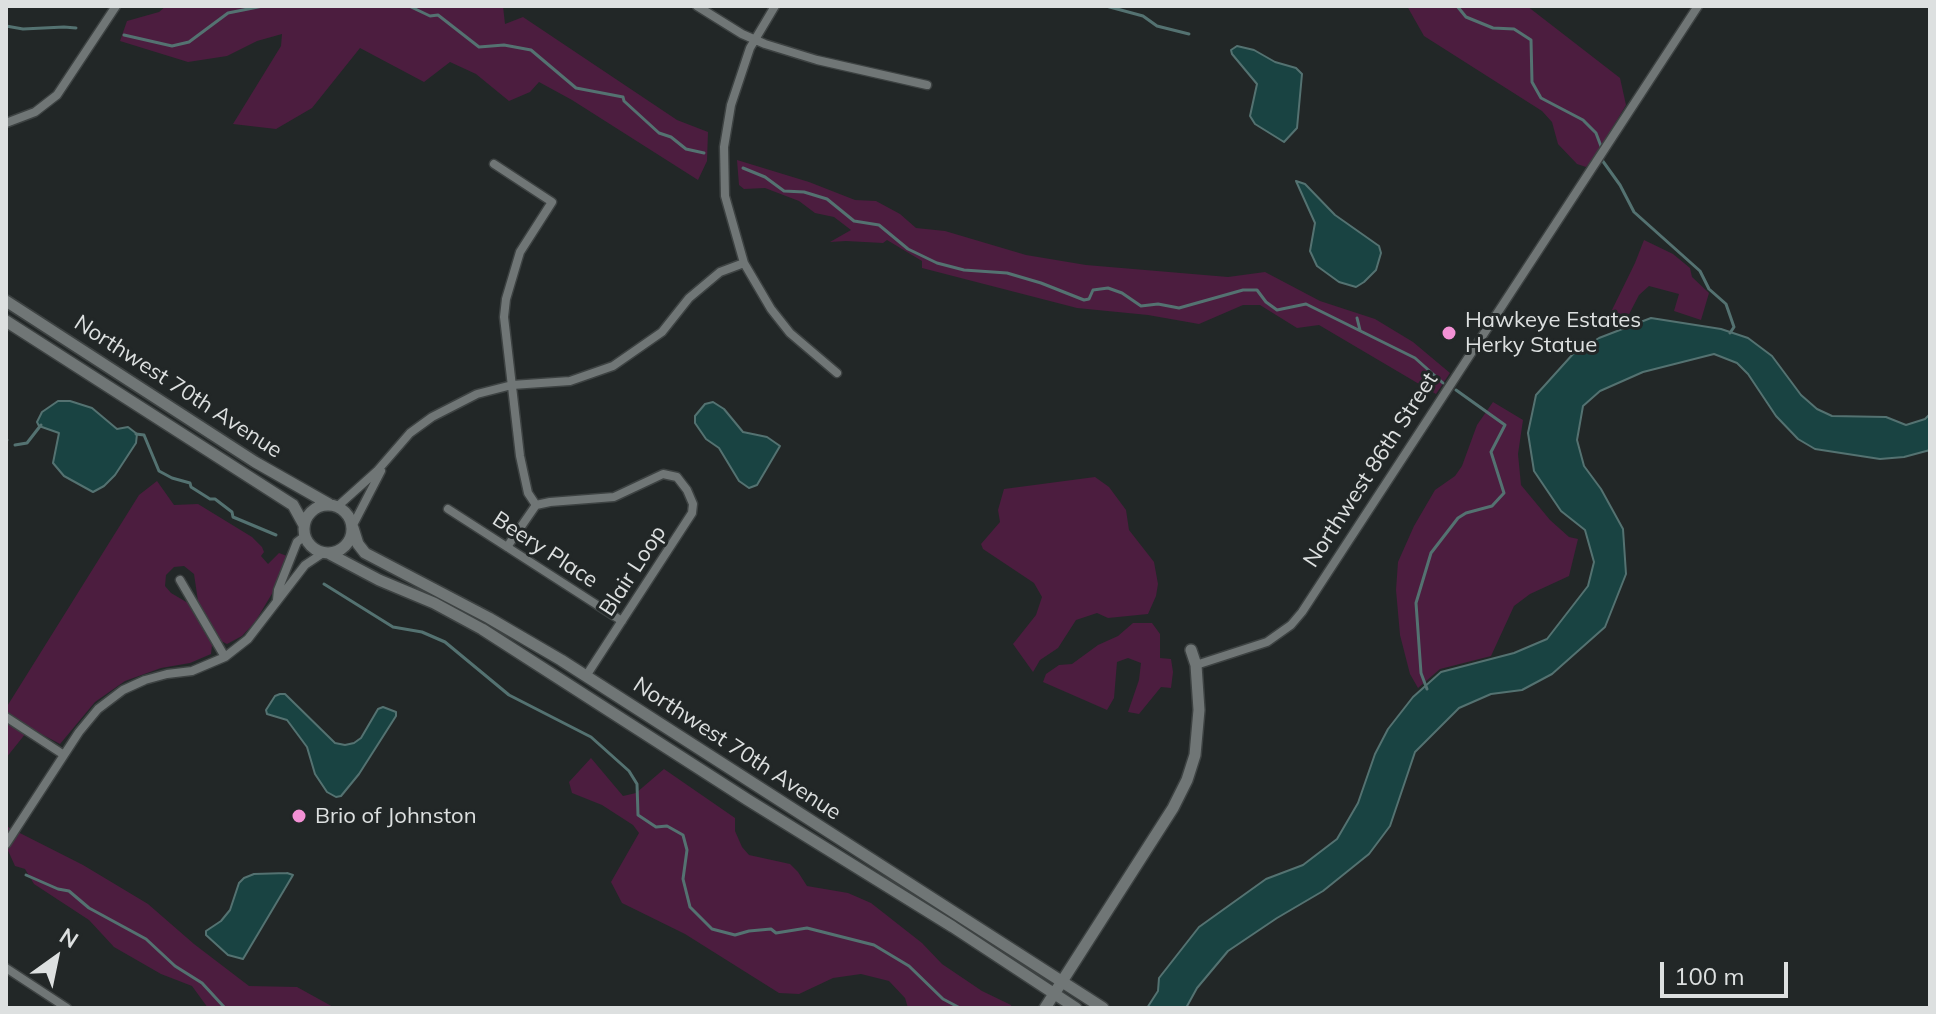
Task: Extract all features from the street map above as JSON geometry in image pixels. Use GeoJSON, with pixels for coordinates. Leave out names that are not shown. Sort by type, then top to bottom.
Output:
{"type":"FeatureCollection","features":[{"type":"Feature","properties":{"kind":"main road","name":"Northwest 70th Avenue"},"geometry":{"type":"LineString","coordinates":[[6,301],[255,462],[345,511],[358,544],[365,553],[489,618],[586,676],[960,914],[1058,988],[1076,1008]]}},
{"type":"Feature","properties":{"kind":"main road","name":"Northwest 70th Avenue"},"geometry":{"type":"LineString","coordinates":[[6,321],[293,505],[312,547],[482,629],[724,784],[1058,988],[1103,1008]]}},
{"type":"Feature","properties":{"kind":"main road"},"geometry":{"type":"LineString","coordinates":[[304,530],[313,510],[334,505]]}},
{"type":"Feature","properties":{"kind":"main road"},"geometry":{"type":"LineString","coordinates":[[326,553],[343,549],[352,536],[353,526]]}},
{"type":"Feature","properties":{"kind":"main road"},"geometry":{"type":"LineString","coordinates":[[1045,1008],[1173,808],[1187,780],[1198,732],[1196,665],[1191,650]]}},
{"type":"Feature","properties":{"kind":"street"},"geometry":{"type":"LineString","coordinates":[[6,123],[35,112],[57,95],[116,6]]}},
{"type":"Feature","properties":{"kind":"street"},"geometry":{"type":"LineString","coordinates":[[697,6],[742,34],[765,44],[817,60],[927,85]]}},
{"type":"Feature","properties":{"kind":"street"},"geometry":{"type":"LineString","coordinates":[[775,6],[756,38],[736,86],[724,147],[725,196],[744,263],[771,309],[790,333],[837,373]]}},
{"type":"Feature","properties":{"kind":"street","name":"Northwest 86th Street"},"geometry":{"type":"LineString","coordinates":[[1196,665],[1267,642],[1291,625],[1302,612],[1698,6]]}},
{"type":"Feature","properties":{"kind":"street"},"geometry":{"type":"LineString","coordinates":[[494,164],[552,202],[520,252],[506,299],[505,340],[520,456],[528,493],[536,505],[507,547]]}},
{"type":"Feature","properties":{"kind":"street"},"geometry":{"type":"LineString","coordinates":[[334,505],[387,460],[410,433],[444,411],[477,394],[512,385],[570,381],[613,366],[662,332],[689,298],[711,279],[744,263]]}},
{"type":"Feature","properties":{"kind":"street"},"geometry":{"type":"LineString","coordinates":[[353,526],[387,460]]}},
{"type":"Feature","properties":{"kind":"street","name":"Blair Loop"},"geometry":{"type":"LineString","coordinates":[[536,505],[614,497],[663,474],[671,474],[682,484],[693,504],[692,513],[586,676]]}},
{"type":"Feature","properties":{"kind":"street","name":"Beery Place"},"geometry":{"type":"LineString","coordinates":[[448,509],[622,621]]}},
{"type":"Feature","properties":{"kind":"street"},"geometry":{"type":"LineString","coordinates":[[277,600],[278,590],[304,530]]}},
{"type":"Feature","properties":{"kind":"street"},"geometry":{"type":"LineString","coordinates":[[6,844],[98,709],[123,690],[167,674],[192,671],[225,657],[248,639],[305,565],[326,553]]}},
{"type":"Feature","properties":{"kind":"street"},"geometry":{"type":"LineString","coordinates":[[180,580],[225,657]]}},
{"type":"Feature","properties":{"kind":"street"},"geometry":{"type":"LineString","coordinates":[[6,717],[64,755]]}},
{"type":"Feature","properties":{"kind":"street"},"geometry":{"type":"LineString","coordinates":[[724,784],[733,771]]}},
{"type":"Feature","properties":{"kind":"street"},"geometry":{"type":"LineString","coordinates":[[6,968],[67,1008]]}},
{"type":"Feature","properties":{"kind":"shaded area"},"geometry":{"type":"Polygon","coordinates":[[[166,6],[503,6],[505,24],[523,17],[677,120],[708,132],[707,161],[698,180],[539,82],[530,92],[509,101],[476,74],[450,62],[424,82],[360,48],[312,108],[276,129],[233,124],[281,46],[282,34],[257,41],[227,56],[188,62],[120,41],[127,21],[159,12],[166,6]]]}},
{"type":"Feature","properties":{"kind":"shaded area"},"geometry":{"type":"Polygon","coordinates":[[[1407,6],[1527,6],[1620,78],[1626,105],[1594,158],[1586,167],[1577,164],[1558,144],[1552,122],[1542,111],[1424,36],[1407,6]]]}},
{"type":"Feature","properties":{"kind":"shaded area"},"geometry":{"type":"Polygon","coordinates":[[[737,160],[855,200],[876,201],[900,214],[916,228],[945,231],[1026,255],[1086,265],[1228,277],[1265,272],[1320,301],[1375,319],[1413,342],[1450,373],[1436,394],[1319,325],[1297,328],[1260,305],[1243,305],[1199,324],[1077,308],[922,268],[922,261],[887,240],[883,243],[830,242],[851,230],[834,217],[815,213],[799,201],[765,188],[744,189],[739,185],[737,160]]]}},
{"type":"Feature","properties":{"kind":"shaded area"},"geometry":{"type":"Polygon","coordinates":[[[1644,240],[1673,254],[1690,268],[1692,277],[1709,293],[1701,320],[1674,311],[1679,294],[1649,286],[1639,295],[1624,324],[1614,326],[1610,314],[1644,240]]]}},
{"type":"Feature","properties":{"kind":"shaded area"},"geometry":{"type":"Polygon","coordinates":[[[1493,402],[1523,420],[1518,454],[1521,485],[1550,520],[1569,537],[1578,539],[1569,576],[1530,594],[1514,606],[1491,656],[1440,669],[1418,688],[1410,674],[1400,635],[1396,590],[1398,562],[1435,490],[1455,476],[1462,466],[1477,425],[1493,402]]]}},
{"type":"Feature","properties":{"kind":"shaded area"},"geometry":{"type":"Polygon","coordinates":[[[1095,477],[1109,487],[1126,510],[1129,530],[1154,562],[1158,584],[1156,596],[1148,614],[1108,618],[1097,613],[1076,620],[1058,648],[1040,660],[1033,672],[1013,644],[1036,615],[1042,597],[1034,583],[983,549],[981,544],[1000,522],[998,510],[1004,489],[1095,477]]]}},
{"type":"Feature","properties":{"kind":"shaded area"},"geometry":{"type":"Polygon","coordinates":[[[157,481],[174,505],[198,504],[252,537],[262,547],[264,552],[261,556],[268,564],[279,553],[287,556],[273,592],[255,622],[242,636],[227,644],[221,641],[198,601],[194,574],[184,566],[174,567],[166,575],[165,586],[188,603],[212,645],[211,654],[125,681],[95,702],[60,744],[30,728],[6,758],[6,708],[139,495],[157,481]]]}},
{"type":"Feature","properties":{"kind":"shaded area"},"geometry":{"type":"Polygon","coordinates":[[[1133,623],[1152,623],[1160,634],[1160,658],[1171,659],[1173,672],[1171,688],[1161,687],[1139,714],[1128,712],[1139,680],[1141,663],[1128,658],[1117,662],[1114,698],[1107,710],[1043,682],[1046,674],[1059,665],[1072,664],[1098,645],[1118,636],[1133,623]]]}},
{"type":"Feature","properties":{"kind":"shaded area"},"geometry":{"type":"Polygon","coordinates":[[[591,758],[623,796],[636,793],[664,769],[735,818],[735,831],[749,855],[790,864],[807,886],[848,893],[871,903],[922,943],[942,964],[1012,1008],[908,1008],[905,998],[889,981],[861,974],[833,978],[799,994],[779,993],[685,934],[622,903],[611,882],[639,833],[633,825],[602,805],[572,793],[569,782],[591,758]]]}},
{"type":"Feature","properties":{"kind":"shaded area"},"geometry":{"type":"Polygon","coordinates":[[[6,826],[83,865],[148,904],[249,986],[297,987],[335,1008],[208,1008],[192,986],[161,974],[114,947],[89,920],[34,884],[25,869],[15,866],[6,846],[6,826]]]}},
{"type":"Feature","properties":{"kind":"water"},"geometry":{"type":"Polygon","coordinates":[[[1237,46],[1296,68],[1302,74],[1297,128],[1284,142],[1255,124],[1250,116],[1257,84],[1232,54],[1231,50],[1237,46]]]}},
{"type":"Feature","properties":{"kind":"water"},"geometry":{"type":"Polygon","coordinates":[[[1296,181],[1305,184],[1335,215],[1379,246],[1381,253],[1376,270],[1356,287],[1339,282],[1317,266],[1310,251],[1315,223],[1296,181]]]}},
{"type":"Feature","properties":{"kind":"water"},"geometry":{"type":"Polygon","coordinates":[[[1651,318],[1721,329],[1748,338],[1772,356],[1801,395],[1817,409],[1832,416],[1886,417],[1906,425],[1925,419],[1930,414],[1930,450],[1880,459],[1815,449],[1798,439],[1776,416],[1737,363],[1714,354],[1643,372],[1600,391],[1583,406],[1577,440],[1584,466],[1623,529],[1626,574],[1605,627],[1552,674],[1522,690],[1491,694],[1459,708],[1415,752],[1390,826],[1369,854],[1323,891],[1228,951],[1197,988],[1186,1008],[1147,1008],[1158,991],[1159,978],[1199,927],[1266,879],[1303,865],[1337,839],[1358,803],[1375,754],[1388,729],[1413,697],[1441,672],[1514,653],[1547,639],[1588,586],[1594,562],[1585,530],[1561,511],[1534,471],[1528,433],[1536,395],[1573,354],[1599,338],[1651,318]]]}},
{"type":"Feature","properties":{"kind":"water"},"geometry":{"type":"Polygon","coordinates":[[[58,401],[70,401],[92,408],[117,429],[128,427],[137,434],[136,443],[115,475],[93,492],[64,476],[53,463],[59,433],[39,426],[37,422],[42,412],[58,401]]]}},
{"type":"Feature","properties":{"kind":"water"},"geometry":{"type":"Polygon","coordinates":[[[713,402],[724,409],[743,432],[767,437],[780,446],[757,485],[749,488],[739,481],[719,448],[706,439],[695,423],[695,416],[705,404],[713,402]]]}},
{"type":"Feature","properties":{"kind":"water"},"geometry":{"type":"Polygon","coordinates":[[[285,694],[335,743],[345,745],[361,738],[378,709],[383,707],[396,712],[359,774],[341,796],[327,792],[315,774],[307,747],[287,720],[267,714],[266,710],[275,696],[285,694]]]}},
{"type":"Feature","properties":{"kind":"water"},"geometry":{"type":"Polygon","coordinates":[[[254,874],[293,875],[243,959],[228,955],[206,935],[206,931],[230,910],[239,883],[244,878],[254,874]]]}},
{"type":"Feature","properties":{"kind":"waterway"},"geometry":{"type":"LineString","coordinates":[[124,35],[172,46],[189,42],[228,13],[263,6]]}},
{"type":"Feature","properties":{"kind":"waterway"},"geometry":{"type":"LineString","coordinates":[[264,6],[274,6]]}},
{"type":"Feature","properties":{"kind":"waterway"},"geometry":{"type":"LineString","coordinates":[[409,6],[430,16],[438,15],[479,47],[504,45],[531,50],[576,88],[623,97],[659,133],[671,137],[686,149],[704,153]]}},
{"type":"Feature","properties":{"kind":"waterway"},"geometry":{"type":"LineString","coordinates":[[1106,6],[1143,16],[1157,26],[1189,34]]}},
{"type":"Feature","properties":{"kind":"waterway"},"geometry":{"type":"LineString","coordinates":[[1457,6],[1466,17],[1493,28],[1514,29],[1531,40],[1532,82],[1541,98],[1583,120],[1596,133],[1602,149]]}},
{"type":"Feature","properties":{"kind":"waterway"},"geometry":{"type":"LineString","coordinates":[[6,26],[23,29],[76,28]]}},
{"type":"Feature","properties":{"kind":"waterway"},"geometry":{"type":"LineString","coordinates":[[1602,160],[1634,212],[1700,271],[1709,289],[1726,304],[1734,327],[1730,333]]}},
{"type":"Feature","properties":{"kind":"waterway"},"geometry":{"type":"LineString","coordinates":[[743,168],[765,177],[784,191],[804,192],[827,199],[854,221],[879,225],[908,249],[937,263],[964,270],[1007,273],[1084,300],[1089,299],[1093,290],[1108,288],[1141,306],[1158,304],[1179,308],[1243,290],[1257,290],[1277,310],[1306,304],[1415,358],[1443,383]]}},
{"type":"Feature","properties":{"kind":"waterway"},"geometry":{"type":"LineString","coordinates":[[1357,318],[1360,330]]}},
{"type":"Feature","properties":{"kind":"waterway"},"geometry":{"type":"LineString","coordinates":[[1427,689],[1421,673],[1416,603],[1431,553],[1458,518],[1492,506],[1504,493],[1491,452],[1505,425],[1456,390]]}},
{"type":"Feature","properties":{"kind":"waterway"},"geometry":{"type":"LineString","coordinates":[[15,445],[27,443],[41,425]]}},
{"type":"Feature","properties":{"kind":"waterway"},"geometry":{"type":"LineString","coordinates":[[136,434],[144,435],[159,471],[190,483],[191,487],[232,512],[233,517],[276,535]]}},
{"type":"Feature","properties":{"kind":"waterway"},"geometry":{"type":"LineString","coordinates":[[324,584],[393,627],[422,632],[445,642],[509,695],[591,737],[629,771],[637,784],[638,815],[656,827],[667,826],[683,835],[687,850],[683,879],[690,907],[712,929],[735,935],[749,931],[771,929],[776,933],[807,928],[874,945],[909,966],[943,999],[960,1008]]}},
{"type":"Feature","properties":{"kind":"waterway"},"geometry":{"type":"LineString","coordinates":[[26,875],[69,891],[89,908],[146,939],[175,966],[202,983],[225,1008]]}},
{"type":"Feature","properties":{"kind":"place","name":"Hawkeye Estates Herky Statue"},"geometry":{"type":"Point","coordinates":[1449,333]}},
{"type":"Feature","properties":{"kind":"place","name":"Brio of Johnston"},"geometry":{"type":"Point","coordinates":[299,816]}}]}
